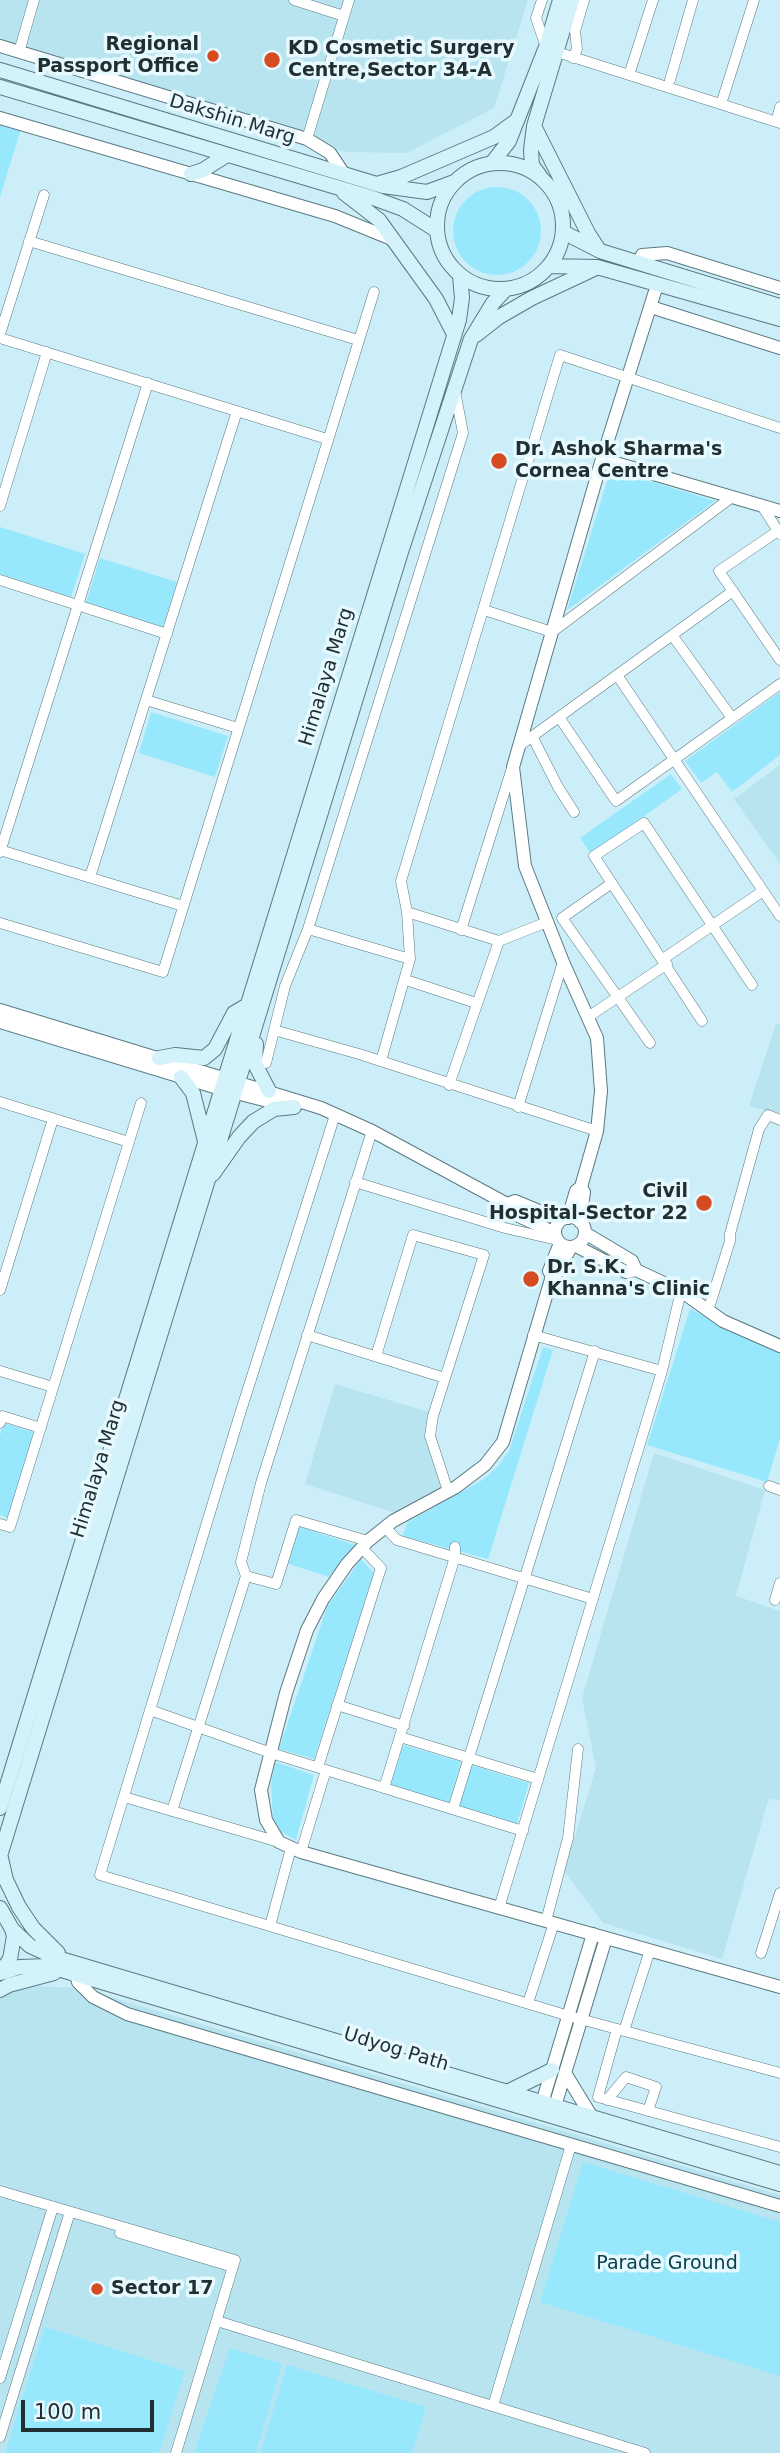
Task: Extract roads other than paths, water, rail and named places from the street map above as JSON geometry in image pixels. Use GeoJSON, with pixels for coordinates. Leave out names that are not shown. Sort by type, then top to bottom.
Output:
{"type":"FeatureCollection","features":[{"type":"Feature","properties":{"kind":"main road"},"geometry":{"type":"LineString","coordinates":[[540,177],[526,168],[509,163],[492,163],[465,173],[454,182],[444,196],[438,212],[436,230],[448,263],[460,276],[490,289],[522,285],[549,266],[561,244],[563,216],[559,202],[532,165],[531,150],[560,0]]}},
{"type":"Feature","properties":{"kind":"main road"},"geometry":{"type":"LineString","coordinates":[[492,163],[509,141],[572,0]]}},
{"type":"Feature","properties":{"kind":"main road","name":"Dakshin Marg"},"geometry":{"type":"LineString","coordinates":[[0,70],[378,184],[427,192],[454,182]]}},
{"type":"Feature","properties":{"kind":"main road","name":"Dakshin Marg"},"geometry":{"type":"LineString","coordinates":[[0,87],[338,188],[402,209],[436,230]]}},
{"type":"Feature","properties":{"kind":"main road"},"geometry":{"type":"LineString","coordinates":[[378,184],[401,177],[494,137],[518,120]]}},
{"type":"Feature","properties":{"kind":"main road"},"geometry":{"type":"LineString","coordinates":[[534,126],[588,233],[600,251]]}},
{"type":"Feature","properties":{"kind":"main road"},"geometry":{"type":"LineString","coordinates":[[191,174],[227,155]]}},
{"type":"Feature","properties":{"kind":"main road"},"geometry":{"type":"LineString","coordinates":[[338,188],[379,220],[436,299],[454,334]]}},
{"type":"Feature","properties":{"kind":"main road"},"geometry":{"type":"LineString","coordinates":[[563,232],[600,251],[780,306]]}},
{"type":"Feature","properties":{"kind":"main road"},"geometry":{"type":"LineString","coordinates":[[549,266],[597,267],[780,319]]}},
{"type":"Feature","properties":{"kind":"main road"},"geometry":{"type":"LineString","coordinates":[[471,339],[499,317],[532,298],[597,267]]}},
{"type":"Feature","properties":{"kind":"main road","name":"Himalaya Marg"},"geometry":{"type":"LineString","coordinates":[[0,1855],[207,1181],[246,1006],[459,320],[462,298],[460,276]]}},
{"type":"Feature","properties":{"kind":"main road","name":"Himalaya Marg"},"geometry":{"type":"LineString","coordinates":[[0,1808],[205,1141],[257,1020],[401,552],[471,339],[486,312],[506,289]]}},
{"type":"Feature","properties":{"kind":"main road"},"geometry":{"type":"LineString","coordinates":[[159,1058],[175,1055],[204,1058],[215,1049],[234,1013],[246,1006]]}},
{"type":"Feature","properties":{"kind":"main road"},"geometry":{"type":"LineString","coordinates":[[257,1020],[255,1064],[269,1091]]}},
{"type":"Feature","properties":{"kind":"main road"},"geometry":{"type":"LineString","coordinates":[[181,1077],[192,1093],[205,1141]]}},
{"type":"Feature","properties":{"kind":"main road"},"geometry":{"type":"LineString","coordinates":[[207,1181],[253,1122],[274,1109],[293,1107]]}},
{"type":"Feature","properties":{"kind":"main road"},"geometry":{"type":"LineString","coordinates":[[0,1855],[6,1880],[26,1918],[70,1969]]}},
{"type":"Feature","properties":{"kind":"main road"},"geometry":{"type":"LineString","coordinates":[[0,1908],[12,1929],[13,1947],[10,1959],[0,1973]]}},
{"type":"Feature","properties":{"kind":"main road","name":"Udyog Path"},"geometry":{"type":"LineString","coordinates":[[12,1929],[30,1946],[70,1969],[780,2184]]}},
{"type":"Feature","properties":{"kind":"main road","name":"Udyog Path"},"geometry":{"type":"LineString","coordinates":[[0,1973],[20,1967],[48,1966],[70,1969],[549,2104],[780,2173]]}},
{"type":"Feature","properties":{"kind":"main road"},"geometry":{"type":"LineString","coordinates":[[0,1990],[35,1976],[70,1969]]}},
{"type":"Feature","properties":{"kind":"main road"},"geometry":{"type":"LineString","coordinates":[[507,2092],[559,2071]]}},
{"type":"Feature","properties":{"kind":"street"},"geometry":{"type":"LineString","coordinates":[[19,51],[34,0]]}},
{"type":"Feature","properties":{"kind":"street"},"geometry":{"type":"LineString","coordinates":[[295,0],[344,16]]}},
{"type":"Feature","properties":{"kind":"street"},"geometry":{"type":"LineString","coordinates":[[307,139],[349,0]]}},
{"type":"Feature","properties":{"kind":"street"},"geometry":{"type":"LineString","coordinates":[[542,0],[536,18],[551,49],[629,75],[779,115]]}},
{"type":"Feature","properties":{"kind":"street"},"geometry":{"type":"LineString","coordinates":[[573,58],[577,49],[575,31],[584,0]]}},
{"type":"Feature","properties":{"kind":"street"},"geometry":{"type":"LineString","coordinates":[[629,75],[653,0]]}},
{"type":"Feature","properties":{"kind":"street"},"geometry":{"type":"LineString","coordinates":[[670,80],[694,0]]}},
{"type":"Feature","properties":{"kind":"street"},"geometry":{"type":"LineString","coordinates":[[723,98],[754,0]]}},
{"type":"Feature","properties":{"kind":"street"},"geometry":{"type":"LineString","coordinates":[[0,46],[307,139],[330,153],[344,174]]}},
{"type":"Feature","properties":{"kind":"street"},"geometry":{"type":"LineString","coordinates":[[0,118],[335,216],[394,240]]}},
{"type":"Feature","properties":{"kind":"street"},"geometry":{"type":"LineString","coordinates":[[44,195],[0,336],[327,439]]}},
{"type":"Feature","properties":{"kind":"street"},"geometry":{"type":"LineString","coordinates":[[29,241],[358,340]]}},
{"type":"Feature","properties":{"kind":"street"},"geometry":{"type":"LineString","coordinates":[[639,263],[642,255],[667,253],[780,288]]}},
{"type":"Feature","properties":{"kind":"street"},"geometry":{"type":"LineString","coordinates":[[461,930],[513,767],[602,459],[657,285]]}},
{"type":"Feature","properties":{"kind":"street"},"geometry":{"type":"LineString","coordinates":[[0,922],[163,972],[374,292]]}},
{"type":"Feature","properties":{"kind":"street"},"geometry":{"type":"LineString","coordinates":[[650,307],[780,348]]}},
{"type":"Feature","properties":{"kind":"street"},"geometry":{"type":"LineString","coordinates":[[0,506],[47,352]]}},
{"type":"Feature","properties":{"kind":"street"},"geometry":{"type":"LineString","coordinates":[[381,1062],[410,959],[407,912],[401,881],[560,355],[780,428]]}},
{"type":"Feature","properties":{"kind":"street"},"geometry":{"type":"LineString","coordinates":[[148,383],[0,850],[183,906]]}},
{"type":"Feature","properties":{"kind":"street"},"geometry":{"type":"LineString","coordinates":[[266,1063],[284,992],[308,929],[463,433],[455,391]]}},
{"type":"Feature","properties":{"kind":"street"},"geometry":{"type":"LineString","coordinates":[[90,877],[237,411]]}},
{"type":"Feature","properties":{"kind":"street"},"geometry":{"type":"LineString","coordinates":[[602,459],[780,511]]}},
{"type":"Feature","properties":{"kind":"street"},"geometry":{"type":"LineString","coordinates":[[552,632],[732,497]]}},
{"type":"Feature","properties":{"kind":"street"},"geometry":{"type":"LineString","coordinates":[[762,506],[779,532],[719,571],[780,660]]}},
{"type":"Feature","properties":{"kind":"street"},"geometry":{"type":"LineString","coordinates":[[0,580],[167,634]]}},
{"type":"Feature","properties":{"kind":"street"},"geometry":{"type":"LineString","coordinates":[[519,746],[733,591]]}},
{"type":"Feature","properties":{"kind":"street"},"geometry":{"type":"LineString","coordinates":[[484,610],[552,632]]}},
{"type":"Feature","properties":{"kind":"street"},"geometry":{"type":"LineString","coordinates":[[672,635],[732,718]]}},
{"type":"Feature","properties":{"kind":"street"},"geometry":{"type":"LineString","coordinates":[[617,676],[780,916]]}},
{"type":"Feature","properties":{"kind":"street"},"geometry":{"type":"LineString","coordinates":[[559,717],[616,801],[780,684]]}},
{"type":"Feature","properties":{"kind":"street"},"geometry":{"type":"LineString","coordinates":[[146,700],[238,728]]}},
{"type":"Feature","properties":{"kind":"street"},"geometry":{"type":"LineString","coordinates":[[532,736],[558,788],[574,812]]}},
{"type":"Feature","properties":{"kind":"street"},"geometry":{"type":"LineString","coordinates":[[355,1182],[505,1228],[564,1242],[582,1241],[573,1223],[576,1191],[581,1187],[597,1131],[601,1091],[597,1038],[525,866],[513,767]]}},
{"type":"Feature","properties":{"kind":"street"},"geometry":{"type":"LineString","coordinates":[[702,1021],[594,856],[644,823],[752,985]]}},
{"type":"Feature","properties":{"kind":"street"},"geometry":{"type":"LineString","coordinates":[[612,883],[562,918],[650,1043]]}},
{"type":"Feature","properties":{"kind":"street"},"geometry":{"type":"LineString","coordinates":[[588,1017],[712,925],[763,891]]}},
{"type":"Feature","properties":{"kind":"street"},"geometry":{"type":"LineString","coordinates":[[407,912],[499,941],[548,922]]}},
{"type":"Feature","properties":{"kind":"street"},"geometry":{"type":"LineString","coordinates":[[308,929],[410,959]]}},
{"type":"Feature","properties":{"kind":"street"},"geometry":{"type":"LineString","coordinates":[[449,1085],[499,941]]}},
{"type":"Feature","properties":{"kind":"street"},"geometry":{"type":"LineString","coordinates":[[518,1107],[563,962]]}},
{"type":"Feature","properties":{"kind":"street"},"geometry":{"type":"LineString","coordinates":[[406,980],[476,1003]]}},
{"type":"Feature","properties":{"kind":"street"},"geometry":{"type":"LineString","coordinates":[[267,987],[284,992]]}},
{"type":"Feature","properties":{"kind":"street"},"geometry":{"type":"LineString","coordinates":[[0,1010],[159,1058],[293,1107],[335,1115]]}},
{"type":"Feature","properties":{"kind":"street"},"geometry":{"type":"LineString","coordinates":[[0,1022],[181,1077],[269,1091],[321,1108],[507,1204],[515,1201],[573,1223],[632,1261],[636,1270]]}},
{"type":"Feature","properties":{"kind":"street"},"geometry":{"type":"LineString","coordinates":[[274,1030],[597,1131]]}},
{"type":"Feature","properties":{"kind":"street"},"geometry":{"type":"LineString","coordinates":[[0,1102],[129,1142]]}},
{"type":"Feature","properties":{"kind":"street"},"geometry":{"type":"LineString","coordinates":[[0,1524],[10,1527],[141,1103]]}},
{"type":"Feature","properties":{"kind":"street"},"geometry":{"type":"LineString","coordinates":[[335,1115],[239,1417],[100,1875],[575,2017],[780,2073]]}},
{"type":"Feature","properties":{"kind":"street"},"geometry":{"type":"LineString","coordinates":[[708,1311],[730,1241],[759,1129],[768,1115],[780,1120]]}},
{"type":"Feature","properties":{"kind":"street"},"geometry":{"type":"LineString","coordinates":[[0,1290],[53,1119]]}},
{"type":"Feature","properties":{"kind":"street"},"geometry":{"type":"LineString","coordinates":[[172,1811],[246,1576],[241,1562],[261,1483],[372,1132]]}},
{"type":"Feature","properties":{"kind":"street"},"geometry":{"type":"LineString","coordinates":[[507,1204],[508,1211],[564,1242],[626,1272],[636,1270],[681,1291],[723,1321],[780,1346]]}},
{"type":"Feature","properties":{"kind":"street"},"geometry":{"type":"LineString","coordinates":[[564,1242],[556,1228],[573,1223]]}},
{"type":"Feature","properties":{"kind":"street"},"geometry":{"type":"LineString","coordinates":[[376,1356],[412,1235],[484,1255],[433,1416],[430,1436],[448,1492]]}},
{"type":"Feature","properties":{"kind":"street"},"geometry":{"type":"LineString","coordinates":[[290,1847],[266,1820],[261,1790],[307,1630],[323,1599],[347,1564],[365,1545],[393,1521],[448,1492],[485,1465],[502,1442],[552,1276],[549,1271],[564,1242]]}},
{"type":"Feature","properties":{"kind":"street"},"geometry":{"type":"LineString","coordinates":[[499,1908],[662,1371],[681,1291]]}},
{"type":"Feature","properties":{"kind":"street"},"geometry":{"type":"LineString","coordinates":[[307,1335],[445,1378]]}},
{"type":"Feature","properties":{"kind":"street"},"geometry":{"type":"LineString","coordinates":[[533,1335],[662,1371]]}},
{"type":"Feature","properties":{"kind":"street"},"geometry":{"type":"LineString","coordinates":[[453,1809],[595,1352]]}},
{"type":"Feature","properties":{"kind":"street"},"geometry":{"type":"LineString","coordinates":[[0,1371],[53,1387]]}},
{"type":"Feature","properties":{"kind":"street"},"geometry":{"type":"LineString","coordinates":[[0,1423],[2,1416],[41,1428]]}},
{"type":"Feature","properties":{"kind":"street"},"geometry":{"type":"LineString","coordinates":[[769,1486],[780,1490]]}},
{"type":"Feature","properties":{"kind":"street"},"geometry":{"type":"LineString","coordinates":[[246,1576],[275,1584],[296,1520],[365,1545],[381,1568],[337,1705],[322,1769],[290,1847],[270,1926]]}},
{"type":"Feature","properties":{"kind":"street"},"geometry":{"type":"LineString","coordinates":[[385,1527],[397,1540],[455,1552],[593,1600]]}},
{"type":"Feature","properties":{"kind":"street"},"geometry":{"type":"LineString","coordinates":[[384,1788],[455,1552]]}},
{"type":"Feature","properties":{"kind":"street"},"geometry":{"type":"LineString","coordinates":[[775,1600],[780,1583]]}},
{"type":"Feature","properties":{"kind":"street"},"geometry":{"type":"LineString","coordinates":[[337,1705],[404,1726]]}},
{"type":"Feature","properties":{"kind":"street"},"geometry":{"type":"LineString","coordinates":[[150,1710],[271,1753],[523,1831]]}},
{"type":"Feature","properties":{"kind":"street"},"geometry":{"type":"LineString","coordinates":[[400,1737],[538,1779]]}},
{"type":"Feature","properties":{"kind":"street"},"geometry":{"type":"LineString","coordinates":[[528,2003],[550,1922],[568,1838],[578,1749]]}},
{"type":"Feature","properties":{"kind":"street"},"geometry":{"type":"LineString","coordinates":[[124,1797],[499,1908],[780,1987]]}},
{"type":"Feature","properties":{"kind":"street"},"geometry":{"type":"LineString","coordinates":[[761,1954],[780,1893]]}},
{"type":"Feature","properties":{"kind":"street"},"geometry":{"type":"LineString","coordinates":[[549,2104],[599,1936]]}},
{"type":"Feature","properties":{"kind":"street"},"geometry":{"type":"LineString","coordinates":[[650,1950],[598,2097],[780,2147]]}},
{"type":"Feature","properties":{"kind":"street"},"geometry":{"type":"LineString","coordinates":[[70,1969],[93,1997],[127,2014],[780,2206]]}},
{"type":"Feature","properties":{"kind":"street"},"geometry":{"type":"LineString","coordinates":[[559,2071],[592,2117]]}},
{"type":"Feature","properties":{"kind":"street"},"geometry":{"type":"LineString","coordinates":[[607,2100],[626,2077],[656,2087],[649,2134]]}},
{"type":"Feature","properties":{"kind":"street"},"geometry":{"type":"LineString","coordinates":[[493,2406],[571,2145]]}},
{"type":"Feature","properties":{"kind":"street"},"geometry":{"type":"LineString","coordinates":[[0,2192],[233,2267],[176,2453]]}},
{"type":"Feature","properties":{"kind":"street"},"geometry":{"type":"LineString","coordinates":[[0,2198],[52,2210]]}},
{"type":"Feature","properties":{"kind":"street"},"geometry":{"type":"LineString","coordinates":[[0,2378],[52,2210]]}},
{"type":"Feature","properties":{"kind":"street"},"geometry":{"type":"LineString","coordinates":[[0,2437],[69,2215]]}},
{"type":"Feature","properties":{"kind":"street"},"geometry":{"type":"LineString","coordinates":[[26,2294],[43,2300]]}},
{"type":"Feature","properties":{"kind":"street"},"geometry":{"type":"LineString","coordinates":[[217,2321],[645,2453]]}},
{"type":"Feature","properties":{"kind":"place","name":"Regional Passport Office"},"geometry":{"type":"Point","coordinates":[213,56]}},
{"type":"Feature","properties":{"kind":"place","name":"KD Cosmetic Surgery Centre,Sector 34-A"},"geometry":{"type":"Point","coordinates":[272,60]}},
{"type":"Feature","properties":{"kind":"place","name":"Dr. Ashok Sharma's Cornea Centre"},"geometry":{"type":"Point","coordinates":[499,461]}},
{"type":"Feature","properties":{"kind":"place","name":"Civil Hospital-Sector 22"},"geometry":{"type":"Point","coordinates":[704,1203]}},
{"type":"Feature","properties":{"kind":"place","name":"Dr. S.K. Khanna's Clinic"},"geometry":{"type":"Point","coordinates":[531,1279]}},
{"type":"Feature","properties":{"kind":"place","name":"Sector 17"},"geometry":{"type":"Point","coordinates":[97,2289]}},
{"type":"Feature","properties":{"kind":"park label","name":"Parade Ground"},"geometry":{"type":"Point","coordinates":[667,2264]}}]}
